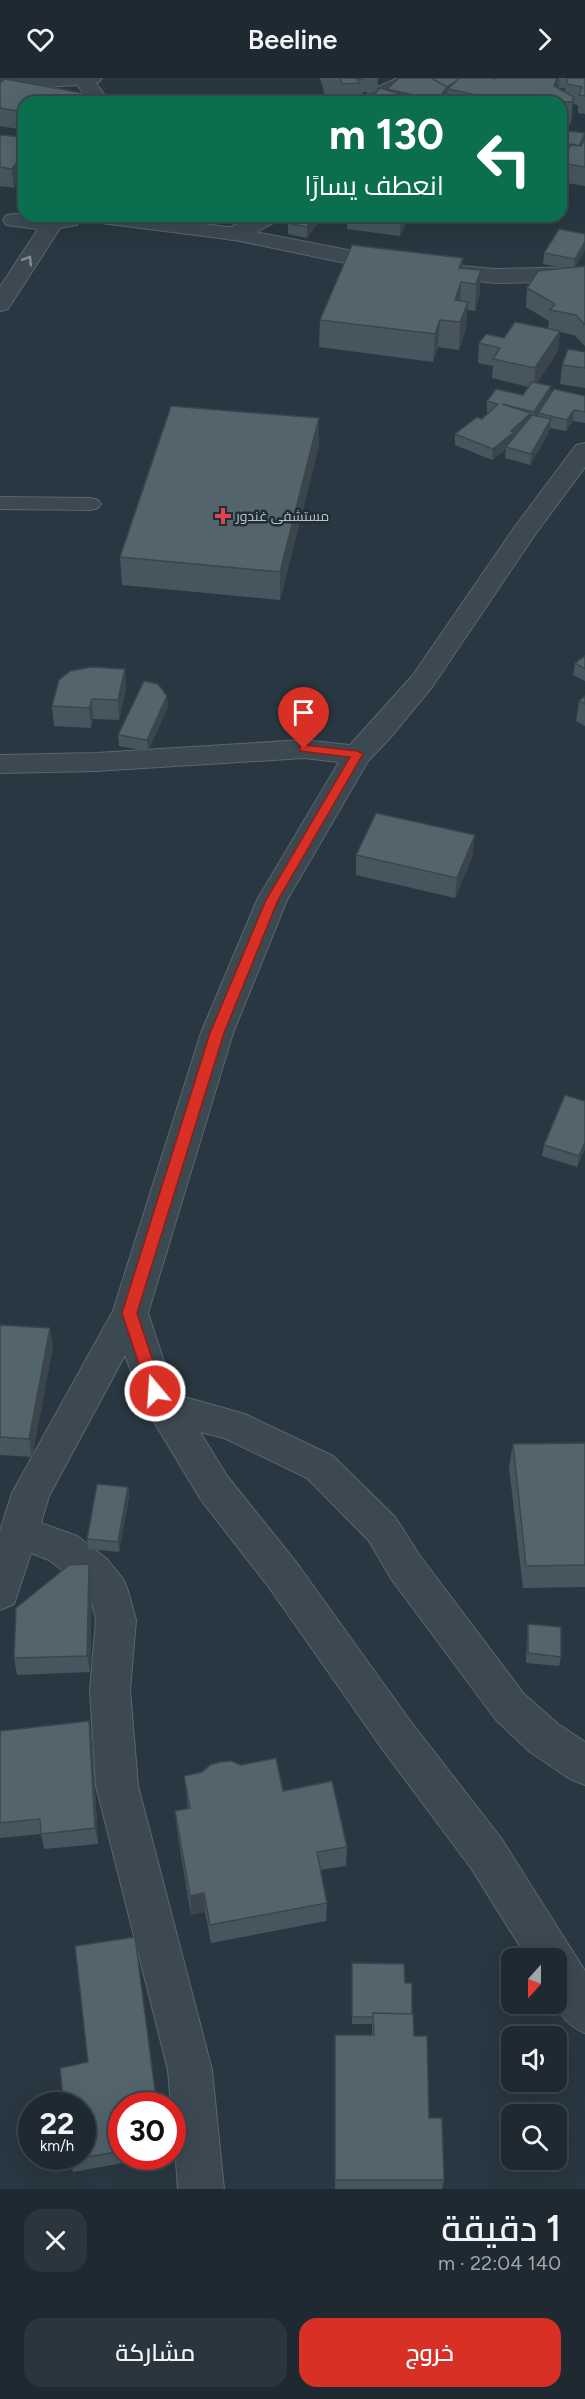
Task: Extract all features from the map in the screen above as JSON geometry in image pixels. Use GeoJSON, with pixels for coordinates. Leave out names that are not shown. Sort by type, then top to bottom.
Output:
{"type":"FeatureCollection","features":[{"type":"Feature","properties":{"kind":"street"},"geometry":{"type":"LineString","coordinates":[[82,78],[96,96]]}},
{"type":"Feature","properties":{"kind":"street"},"geometry":{"type":"LineString","coordinates":[[0,84],[92,78]]}},
{"type":"Feature","properties":{"kind":"street"},"geometry":{"type":"LineString","coordinates":[[377,96],[414,78]]}},
{"type":"Feature","properties":{"kind":"street"},"geometry":{"type":"LineString","coordinates":[[0,304],[53,222]]}},
{"type":"Feature","properties":{"kind":"street"},"geometry":{"type":"LineString","coordinates":[[140,222],[235,234],[326,254],[414,269],[496,276],[585,274]]}},
{"type":"Feature","properties":{"kind":"street"},"geometry":{"type":"LineString","coordinates":[[235,234],[258,222]]}},
{"type":"Feature","properties":{"kind":"street"},"geometry":{"type":"LineString","coordinates":[[0,1592],[32,1493],[129,1313],[217,1033],[272,900],[357,754],[399,712],[440,661],[528,527],[585,450]]}},
{"type":"Feature","properties":{"kind":"street"},"geometry":{"type":"LineString","coordinates":[[0,764],[96,762],[304,749],[357,754]]}},
{"type":"Feature","properties":{"kind":"street"},"geometry":{"type":"LineString","coordinates":[[129,1313],[155,1391],[214,1488],[282,1574],[397,1736],[486,1853],[546,1948]]}},
{"type":"Feature","properties":{"kind":"street"},"geometry":{"type":"LineString","coordinates":[[165,1407],[232,1425],[320,1467],[382,1529],[406,1568],[510,1707],[543,1738],[585,1764]]}},
{"type":"Feature","properties":{"kind":"street"},"geometry":{"type":"LineString","coordinates":[[20,1532],[63,1548],[93,1571],[109,1592],[116,1620],[110,1690],[117,1786],[190,2070],[201,2189]]}},
{"type":"Feature","properties":{"kind":"street"},"geometry":{"type":"LineString","coordinates":[[567,1982],[585,2011]]}},
{"type":"Feature","properties":{"kind":"lane"},"geometry":{"type":"LineString","coordinates":[[0,503],[91,504]]}},
{"type":"Feature","properties":{"kind":"building"},"geometry":{"type":"Polygon","coordinates":[[[340,78],[363,79],[357,79],[359,83],[342,84],[340,78]]]}},
{"type":"Feature","properties":{"kind":"building"},"geometry":{"type":"Polygon","coordinates":[[[399,78],[431,78],[447,87],[440,96],[412,96],[387,89],[399,78]]]}},
{"type":"Feature","properties":{"kind":"building"},"geometry":{"type":"Polygon","coordinates":[[[431,78],[459,78],[447,87],[431,78]]]}},
{"type":"Feature","properties":{"kind":"building"},"geometry":{"type":"Polygon","coordinates":[[[459,78],[557,78],[554,86],[574,97],[572,102],[567,102],[567,96],[480,96],[448,89],[459,78]]]}},
{"type":"Feature","properties":{"kind":"building"},"geometry":{"type":"Polygon","coordinates":[[[567,78],[585,78],[585,96],[579,95],[582,87],[567,84],[567,78]]]}},
{"type":"Feature","properties":{"kind":"building"},"geometry":{"type":"Polygon","coordinates":[[[5,79],[88,94],[86,96],[18,96],[18,111],[0,108],[0,83],[5,79]]]}},
{"type":"Feature","properties":{"kind":"building"},"geometry":{"type":"Polygon","coordinates":[[[380,88],[408,96],[373,96],[380,88]]]}},
{"type":"Feature","properties":{"kind":"building"},"geometry":{"type":"Polygon","coordinates":[[[567,131],[585,133],[579,146],[567,144],[567,131]]]}},
{"type":"Feature","properties":{"kind":"building"},"geometry":{"type":"Polygon","coordinates":[[[0,135],[18,136],[18,160],[12,169],[0,167],[0,135]]]}},
{"type":"Feature","properties":{"kind":"building"},"geometry":{"type":"Polygon","coordinates":[[[585,139],[585,167],[567,164],[567,151],[571,144],[581,146],[585,139]]]}},
{"type":"Feature","properties":{"kind":"building"},"geometry":{"type":"Polygon","coordinates":[[[289,222],[311,222],[307,227],[289,222]]]}},
{"type":"Feature","properties":{"kind":"building"},"geometry":{"type":"Polygon","coordinates":[[[559,229],[585,234],[585,242],[575,259],[544,253],[559,229]]]}},
{"type":"Feature","properties":{"kind":"building"},"geometry":{"type":"Polygon","coordinates":[[[352,245],[463,258],[459,268],[481,270],[476,284],[461,282],[455,300],[468,302],[460,322],[440,320],[435,334],[320,320],[352,245]]]}},
{"type":"Feature","properties":{"kind":"building"},"geometry":{"type":"Polygon","coordinates":[[[585,266],[585,325],[576,315],[550,310],[555,304],[527,288],[538,271],[585,266]]]}},
{"type":"Feature","properties":{"kind":"building"},"geometry":{"type":"Polygon","coordinates":[[[515,322],[560,331],[535,368],[493,359],[500,348],[479,343],[486,334],[504,338],[515,322]]]}},
{"type":"Feature","properties":{"kind":"building"},"geometry":{"type":"Polygon","coordinates":[[[568,349],[585,352],[585,368],[562,365],[568,349]]]}},
{"type":"Feature","properties":{"kind":"building"},"geometry":{"type":"Polygon","coordinates":[[[532,382],[551,386],[534,412],[502,404],[531,413],[511,431],[514,432],[493,449],[455,434],[477,417],[482,419],[498,404],[487,401],[496,389],[523,395],[532,382]]]}},
{"type":"Feature","properties":{"kind":"building"},"geometry":{"type":"Polygon","coordinates":[[[554,389],[585,396],[585,412],[574,410],[567,420],[538,413],[554,389]]]}},
{"type":"Feature","properties":{"kind":"building","name":"مستشفى غندور"},"geometry":{"type":"Polygon","coordinates":[[[171,406],[319,418],[280,572],[120,557],[171,406]]]}},
{"type":"Feature","properties":{"kind":"building"},"geometry":{"type":"Polygon","coordinates":[[[532,415],[551,419],[531,454],[506,447],[532,415]]]}},
{"type":"Feature","properties":{"kind":"building"},"geometry":{"type":"Polygon","coordinates":[[[585,656],[585,669],[575,663],[585,656]]]}},
{"type":"Feature","properties":{"kind":"building"},"geometry":{"type":"Polygon","coordinates":[[[91,667],[125,669],[118,700],[92,699],[89,708],[52,706],[59,680],[70,671],[91,667]]]}},
{"type":"Feature","properties":{"kind":"building"},"geometry":{"type":"Polygon","coordinates":[[[144,681],[158,684],[167,696],[147,740],[118,735],[144,681]]]}},
{"type":"Feature","properties":{"kind":"building"},"geometry":{"type":"Polygon","coordinates":[[[585,696],[585,704],[579,701],[585,696]]]}},
{"type":"Feature","properties":{"kind":"building"},"geometry":{"type":"Polygon","coordinates":[[[376,813],[475,835],[457,878],[356,855],[376,813]]]}},
{"type":"Feature","properties":{"kind":"building"},"geometry":{"type":"Polygon","coordinates":[[[565,1095],[585,1101],[585,1142],[579,1156],[544,1145],[565,1095]]]}},
{"type":"Feature","properties":{"kind":"building"},"geometry":{"type":"Polygon","coordinates":[[[0,1325],[50,1328],[29,1439],[0,1437],[0,1325]]]}},
{"type":"Feature","properties":{"kind":"building"},"geometry":{"type":"Polygon","coordinates":[[[585,1443],[585,1565],[526,1566],[513,1444],[585,1443]]]}},
{"type":"Feature","properties":{"kind":"building"},"geometry":{"type":"Polygon","coordinates":[[[97,1484],[128,1487],[118,1542],[87,1539],[97,1484]]]}},
{"type":"Feature","properties":{"kind":"building"},"geometry":{"type":"Polygon","coordinates":[[[89,1564],[87,1656],[14,1658],[16,1608],[69,1565],[89,1564]]]}},
{"type":"Feature","properties":{"kind":"building"},"geometry":{"type":"Polygon","coordinates":[[[528,1624],[561,1627],[561,1657],[528,1653],[528,1624]]]}},
{"type":"Feature","properties":{"kind":"building"},"geometry":{"type":"Polygon","coordinates":[[[89,1721],[95,1828],[41,1834],[40,1819],[0,1823],[0,1731],[89,1721]]]}},
{"type":"Feature","properties":{"kind":"building"},"geometry":{"type":"Polygon","coordinates":[[[276,1758],[283,1791],[332,1781],[347,1847],[317,1852],[327,1903],[210,1925],[204,1893],[190,1896],[175,1811],[190,1808],[184,1776],[202,1772],[210,1765],[220,1762],[231,1761],[241,1765],[276,1758]]]}},
{"type":"Feature","properties":{"kind":"building"},"geometry":{"type":"Polygon","coordinates":[[[135,1937],[155,2092],[108,2092],[108,2153],[96,2156],[96,2092],[63,2092],[60,2068],[88,2062],[75,1946],[135,1937]]]}},
{"type":"Feature","properties":{"kind":"building"},"geometry":{"type":"Polygon","coordinates":[[[352,1963],[404,1964],[405,1983],[412,1983],[412,2014],[373,2013],[373,2017],[352,2017],[352,1963]]]}},
{"type":"Feature","properties":{"kind":"building"},"geometry":{"type":"Polygon","coordinates":[[[373,2013],[413,2014],[414,2036],[427,2036],[429,2118],[442,2118],[444,2180],[335,2180],[335,2035],[374,2035],[373,2013]]]}},
{"type":"Feature","properties":{"kind":"place","name":"مستشفى غندور"},"geometry":{"type":"Point","coordinates":[223,516]}},
{"type":"Feature","properties":{"kind":"route"},"geometry":{"type":"LineString","coordinates":[[155,1391],[129,1313],[217,1033],[272,900],[335,788],[357,754],[304,749]]}}]}
